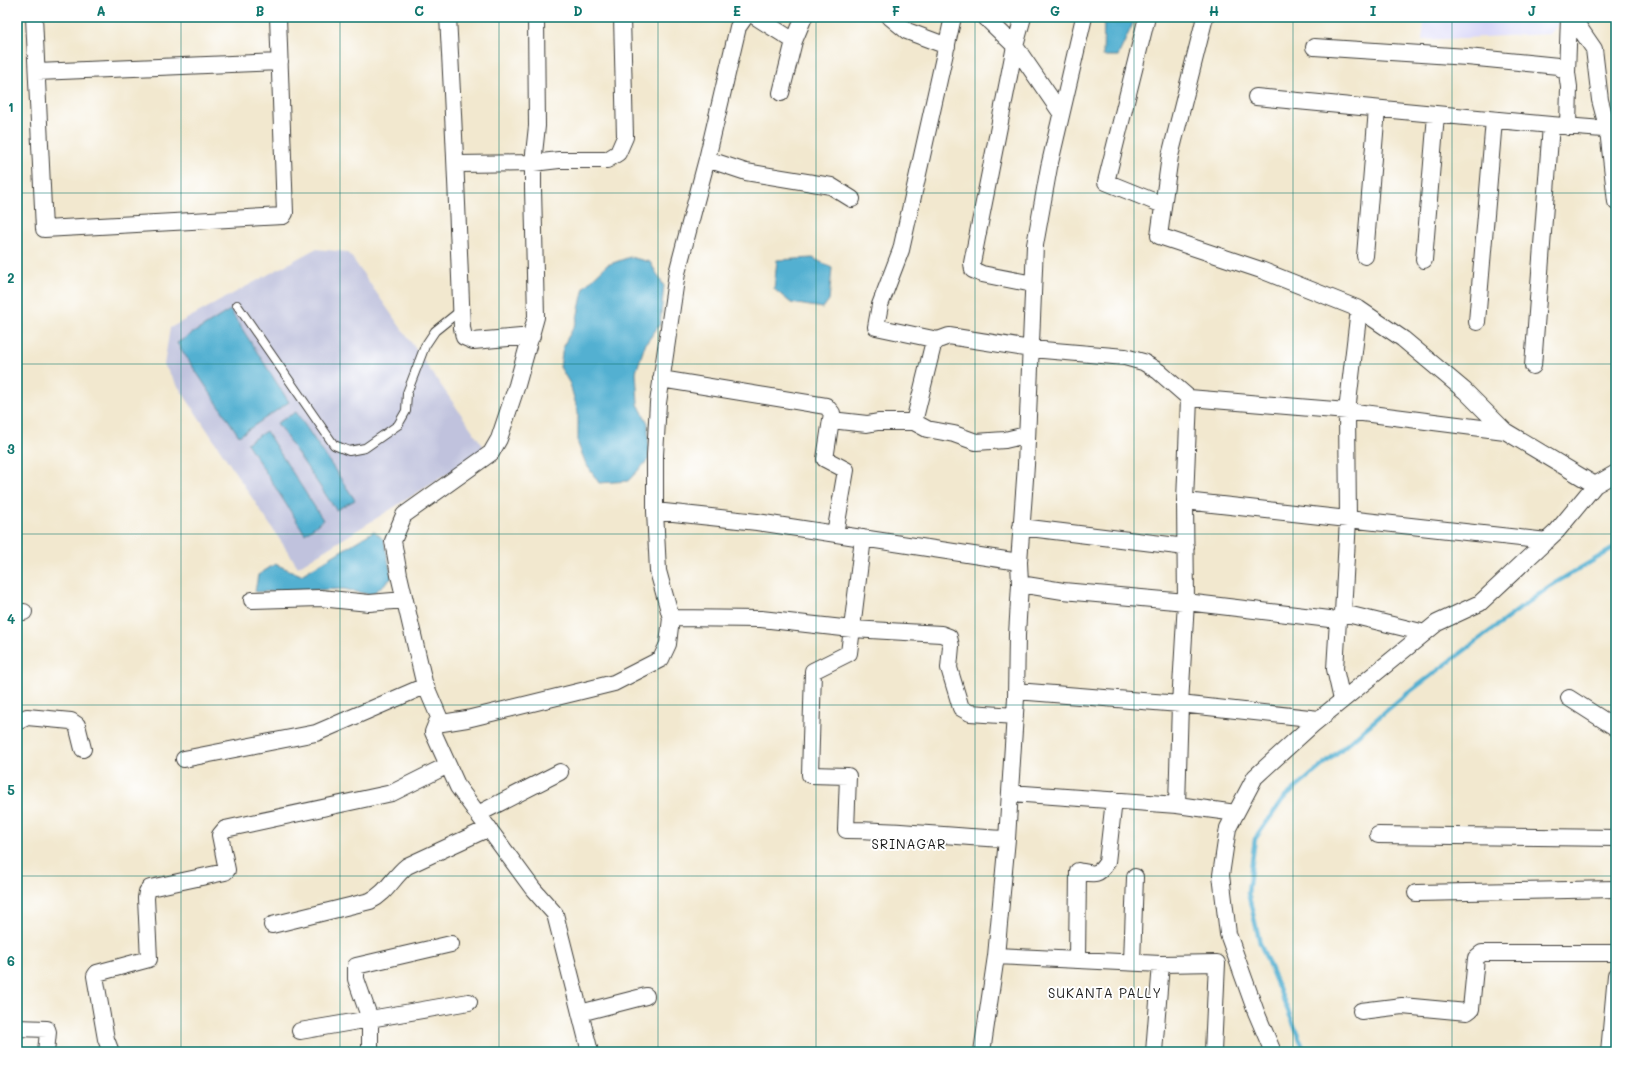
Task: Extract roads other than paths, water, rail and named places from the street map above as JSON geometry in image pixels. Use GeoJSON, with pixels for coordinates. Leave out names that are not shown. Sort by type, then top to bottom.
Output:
{"type":"FeatureCollection","features":[{"type":"Feature","properties":{"kind":"street"},"geometry":{"type":"LineString","coordinates":[[34,17],[44,229],[283,216],[285,213],[278,17]]}},
{"type":"Feature","properties":{"kind":"street"},"geometry":{"type":"LineString","coordinates":[[448,17],[457,164],[457,214],[462,328],[464,337],[473,341],[532,336]]}},
{"type":"Feature","properties":{"kind":"street"},"geometry":{"type":"LineString","coordinates":[[536,17],[538,126],[533,163],[536,317],[532,336],[501,432],[488,456],[404,515],[393,542],[404,600],[425,686],[439,717],[433,732],[458,787],[532,889],[555,914],[590,1052]]}},
{"type":"Feature","properties":{"kind":"street"},"geometry":{"type":"LineString","coordinates":[[457,164],[533,163],[559,160],[607,160],[618,153],[625,137],[622,17]]}},
{"type":"Feature","properties":{"kind":"street"},"geometry":{"type":"LineString","coordinates":[[436,724],[467,719],[614,683],[661,658],[666,652],[671,618],[658,572],[655,510],[655,455],[658,403],[677,273],[707,159],[738,27],[745,17]]}},
{"type":"Feature","properties":{"kind":"street"},"geometry":{"type":"LineString","coordinates":[[756,17],[794,41]]}},
{"type":"Feature","properties":{"kind":"street"},"geometry":{"type":"LineString","coordinates":[[781,93],[794,41],[804,17]]}},
{"type":"Feature","properties":{"kind":"street"},"geometry":{"type":"LineString","coordinates":[[890,17],[907,31],[946,46]]}},
{"type":"Feature","properties":{"kind":"street"},"geometry":{"type":"LineString","coordinates":[[938,340],[876,327],[880,305],[901,250],[953,17]]}},
{"type":"Feature","properties":{"kind":"street"},"geometry":{"type":"LineString","coordinates":[[985,17],[1015,46],[1061,113]]}},
{"type":"Feature","properties":{"kind":"street"},"geometry":{"type":"LineString","coordinates":[[1023,17],[1015,46],[972,263],[973,270],[982,274],[1033,284]]}},
{"type":"Feature","properties":{"kind":"street"},"geometry":{"type":"LineString","coordinates":[[982,1052],[996,956],[1007,839],[1015,716],[1020,584],[1019,562],[1031,349],[1035,245],[1049,167],[1084,17]]}},
{"type":"Feature","properties":{"kind":"street"},"geometry":{"type":"LineString","coordinates":[[1147,17],[1106,182],[1163,205]]}},
{"type":"Feature","properties":{"kind":"street"},"geometry":{"type":"LineString","coordinates":[[1205,17],[1170,156],[1159,236],[1261,270],[1359,309],[1403,339],[1420,353],[1465,391],[1505,431],[1595,485]]}},
{"type":"Feature","properties":{"kind":"street"},"geometry":{"type":"LineString","coordinates":[[1568,127],[1569,87],[1567,72],[1569,17]]}},
{"type":"Feature","properties":{"kind":"street"},"geometry":{"type":"LineString","coordinates":[[1572,17],[1594,49],[1600,100],[1612,130],[1616,202]]}},
{"type":"Feature","properties":{"kind":"street"},"geometry":{"type":"LineString","coordinates":[[1314,47],[1468,57],[1558,66],[1567,72]]}},
{"type":"Feature","properties":{"kind":"street"},"geometry":{"type":"LineString","coordinates":[[37,72],[280,62]]}},
{"type":"Feature","properties":{"kind":"street"},"geometry":{"type":"LineString","coordinates":[[1256,97],[1436,115],[1612,130]]}},
{"type":"Feature","properties":{"kind":"street"},"geometry":{"type":"LineString","coordinates":[[1365,256],[1377,109]]}},
{"type":"Feature","properties":{"kind":"street"},"geometry":{"type":"LineString","coordinates":[[1424,260],[1436,115]]}},
{"type":"Feature","properties":{"kind":"street"},"geometry":{"type":"LineString","coordinates":[[1477,322],[1494,120]]}},
{"type":"Feature","properties":{"kind":"street"},"geometry":{"type":"LineString","coordinates":[[1533,366],[1551,125]]}},
{"type":"Feature","properties":{"kind":"street"},"geometry":{"type":"LineString","coordinates":[[707,159],[746,172],[831,186],[852,199]]}},
{"type":"Feature","properties":{"kind":"street"},"geometry":{"type":"LineString","coordinates":[[1342,700],[1335,669],[1348,519],[1347,411],[1359,309]]}},
{"type":"Feature","properties":{"kind":"street"},"geometry":{"type":"LineString","coordinates":[[914,422],[934,345],[938,340],[949,336],[1031,349],[1125,357],[1143,362],[1158,371],[1189,398],[1347,411],[1505,431]]}},
{"type":"Feature","properties":{"kind":"street"},"geometry":{"type":"LineString","coordinates":[[661,379],[826,406],[832,413],[826,459],[846,470],[835,534]]}},
{"type":"Feature","properties":{"kind":"street"},"geometry":{"type":"LineString","coordinates":[[1177,805],[1180,704],[1186,602],[1185,501],[1189,398]]}},
{"type":"Feature","properties":{"kind":"street"},"geometry":{"type":"LineString","coordinates":[[831,420],[867,424],[878,422],[914,422],[927,429],[954,434],[976,442],[1005,440],[1026,435]]}},
{"type":"Feature","properties":{"kind":"street"},"geometry":{"type":"LineString","coordinates":[[1273,1052],[1256,1012],[1228,934],[1221,875],[1228,828],[1255,777],[1319,719],[1437,623],[1480,603],[1547,541],[1595,485],[1616,473]]}},
{"type":"Feature","properties":{"kind":"street"},"geometry":{"type":"LineString","coordinates":[[1185,501],[1547,541]]}},
{"type":"Feature","properties":{"kind":"street"},"geometry":{"type":"LineString","coordinates":[[655,510],[757,522],[1019,562]]}},
{"type":"Feature","properties":{"kind":"street"},"geometry":{"type":"LineString","coordinates":[[1021,527],[1186,547]]}},
{"type":"Feature","properties":{"kind":"street"},"geometry":{"type":"LineString","coordinates":[[863,538],[849,653],[813,670],[810,775],[848,776],[846,830],[892,830],[951,837],[1007,839]]}},
{"type":"Feature","properties":{"kind":"street"},"geometry":{"type":"LineString","coordinates":[[1020,584],[1063,591],[1340,616],[1425,633]]}},
{"type":"Feature","properties":{"kind":"street"},"geometry":{"type":"LineString","coordinates":[[252,600],[320,598],[369,603],[404,600]]}},
{"type":"Feature","properties":{"kind":"street"},"geometry":{"type":"LineString","coordinates":[[671,618],[761,619],[852,629],[941,634],[949,637],[951,646],[949,668],[961,708],[970,713],[1015,716]]}},
{"type":"Feature","properties":{"kind":"street"},"geometry":{"type":"LineString","coordinates":[[184,759],[316,733],[425,686]]}},
{"type":"Feature","properties":{"kind":"street"},"geometry":{"type":"LineString","coordinates":[[1016,692],[1180,704],[1319,719]]}},
{"type":"Feature","properties":{"kind":"street"},"geometry":{"type":"LineString","coordinates":[[1570,698],[1616,728]]}},
{"type":"Feature","properties":{"kind":"street"},"geometry":{"type":"LineString","coordinates":[[17,722],[28,717],[71,721],[77,726],[83,749]]}},
{"type":"Feature","properties":{"kind":"street"},"geometry":{"type":"LineString","coordinates":[[111,1052],[106,1039],[95,976],[98,973],[150,959],[146,898],[147,892],[150,888],[225,872],[227,870],[220,835],[221,831],[225,829],[392,793],[448,765]]}},
{"type":"Feature","properties":{"kind":"street"},"geometry":{"type":"LineString","coordinates":[[478,814],[560,772]]}},
{"type":"Feature","properties":{"kind":"street"},"geometry":{"type":"LineString","coordinates":[[1010,793],[1177,805],[1236,813]]}},
{"type":"Feature","properties":{"kind":"street"},"geometry":{"type":"LineString","coordinates":[[1077,960],[1078,871],[1093,874],[1102,871],[1107,862],[1114,800]]}},
{"type":"Feature","properties":{"kind":"street"},"geometry":{"type":"LineString","coordinates":[[272,925],[370,901],[380,896],[397,874],[407,866],[489,828]]}},
{"type":"Feature","properties":{"kind":"street"},"geometry":{"type":"LineString","coordinates":[[1378,835],[1616,838]]}},
{"type":"Feature","properties":{"kind":"street"},"geometry":{"type":"LineString","coordinates":[[1132,962],[1135,876]]}},
{"type":"Feature","properties":{"kind":"street"},"geometry":{"type":"LineString","coordinates":[[1416,893],[1616,889]]}},
{"type":"Feature","properties":{"kind":"street"},"geometry":{"type":"LineString","coordinates":[[370,1052],[370,1019],[356,979],[356,966],[451,944]]}},
{"type":"Feature","properties":{"kind":"street"},"geometry":{"type":"LineString","coordinates":[[1360,1011],[1402,1006],[1467,1012],[1471,1009],[1476,958],[1482,953],[1616,953]]}},
{"type":"Feature","properties":{"kind":"street"},"geometry":{"type":"LineString","coordinates":[[996,956],[1161,964],[1217,963],[1213,1052]]}},
{"type":"Feature","properties":{"kind":"street"},"geometry":{"type":"LineString","coordinates":[[1154,1052],[1161,964]]}},
{"type":"Feature","properties":{"kind":"street"},"geometry":{"type":"LineString","coordinates":[[1609,1052],[1614,1028],[1616,975]]}},
{"type":"Feature","properties":{"kind":"street"},"geometry":{"type":"LineString","coordinates":[[580,1013],[646,996]]}},
{"type":"Feature","properties":{"kind":"street"},"geometry":{"type":"LineString","coordinates":[[300,1031],[469,1002]]}},
{"type":"Feature","properties":{"kind":"street"},"geometry":{"type":"LineString","coordinates":[[17,1028],[47,1029],[46,1052]]}},
{"type":"Feature","properties":{"kind":"lane"},"geometry":{"type":"LineString","coordinates":[[237,305],[334,445],[349,451],[365,448],[398,425],[406,411],[407,393],[425,346],[435,331],[461,310]]}},
{"type":"Feature","properties":{"kind":"water"},"geometry":{"type":"Polygon","coordinates":[[[1104,17],[1136,17],[1118,56],[1103,56],[1104,17]]]}},
{"type":"Feature","properties":{"kind":"water"},"geometry":{"type":"Polygon","coordinates":[[[630,257],[650,262],[664,286],[660,324],[645,345],[636,372],[638,404],[648,423],[649,459],[628,481],[599,483],[586,464],[578,444],[578,412],[570,384],[560,367],[563,346],[576,323],[584,287],[607,265],[630,257]]]}},
{"type":"Feature","properties":{"kind":"water"},"geometry":{"type":"Polygon","coordinates":[[[813,258],[832,268],[829,300],[823,308],[791,303],[774,289],[777,260],[813,258]]]}},
{"type":"Feature","properties":{"kind":"water"},"geometry":{"type":"Polygon","coordinates":[[[230,310],[289,402],[239,436],[177,343],[230,310]]]}},
{"type":"Feature","properties":{"kind":"water"},"geometry":{"type":"Polygon","coordinates":[[[296,412],[355,500],[336,510],[277,423],[296,412]]]}},
{"type":"Feature","properties":{"kind":"water"},"geometry":{"type":"Polygon","coordinates":[[[266,431],[323,520],[305,534],[247,443],[266,431]]]}},
{"type":"Feature","properties":{"kind":"water"},"geometry":{"type":"Polygon","coordinates":[[[374,531],[384,540],[392,578],[371,595],[344,589],[255,592],[258,575],[275,564],[301,575],[374,531]]]}},
{"type":"Feature","properties":{"kind":"waterway"},"geometry":{"type":"LineString","coordinates":[[1305,1052],[1260,943],[1248,893],[1255,839],[1283,799],[1400,699],[1550,586],[1616,547]]}},
{"type":"Feature","properties":{"kind":"district","name":"SRINAGAR"},"geometry":{"type":"Point","coordinates":[909,843]}},
{"type":"Feature","properties":{"kind":"district","name":"SUKANTA PALLY"},"geometry":{"type":"Point","coordinates":[1105,992]}}]}
